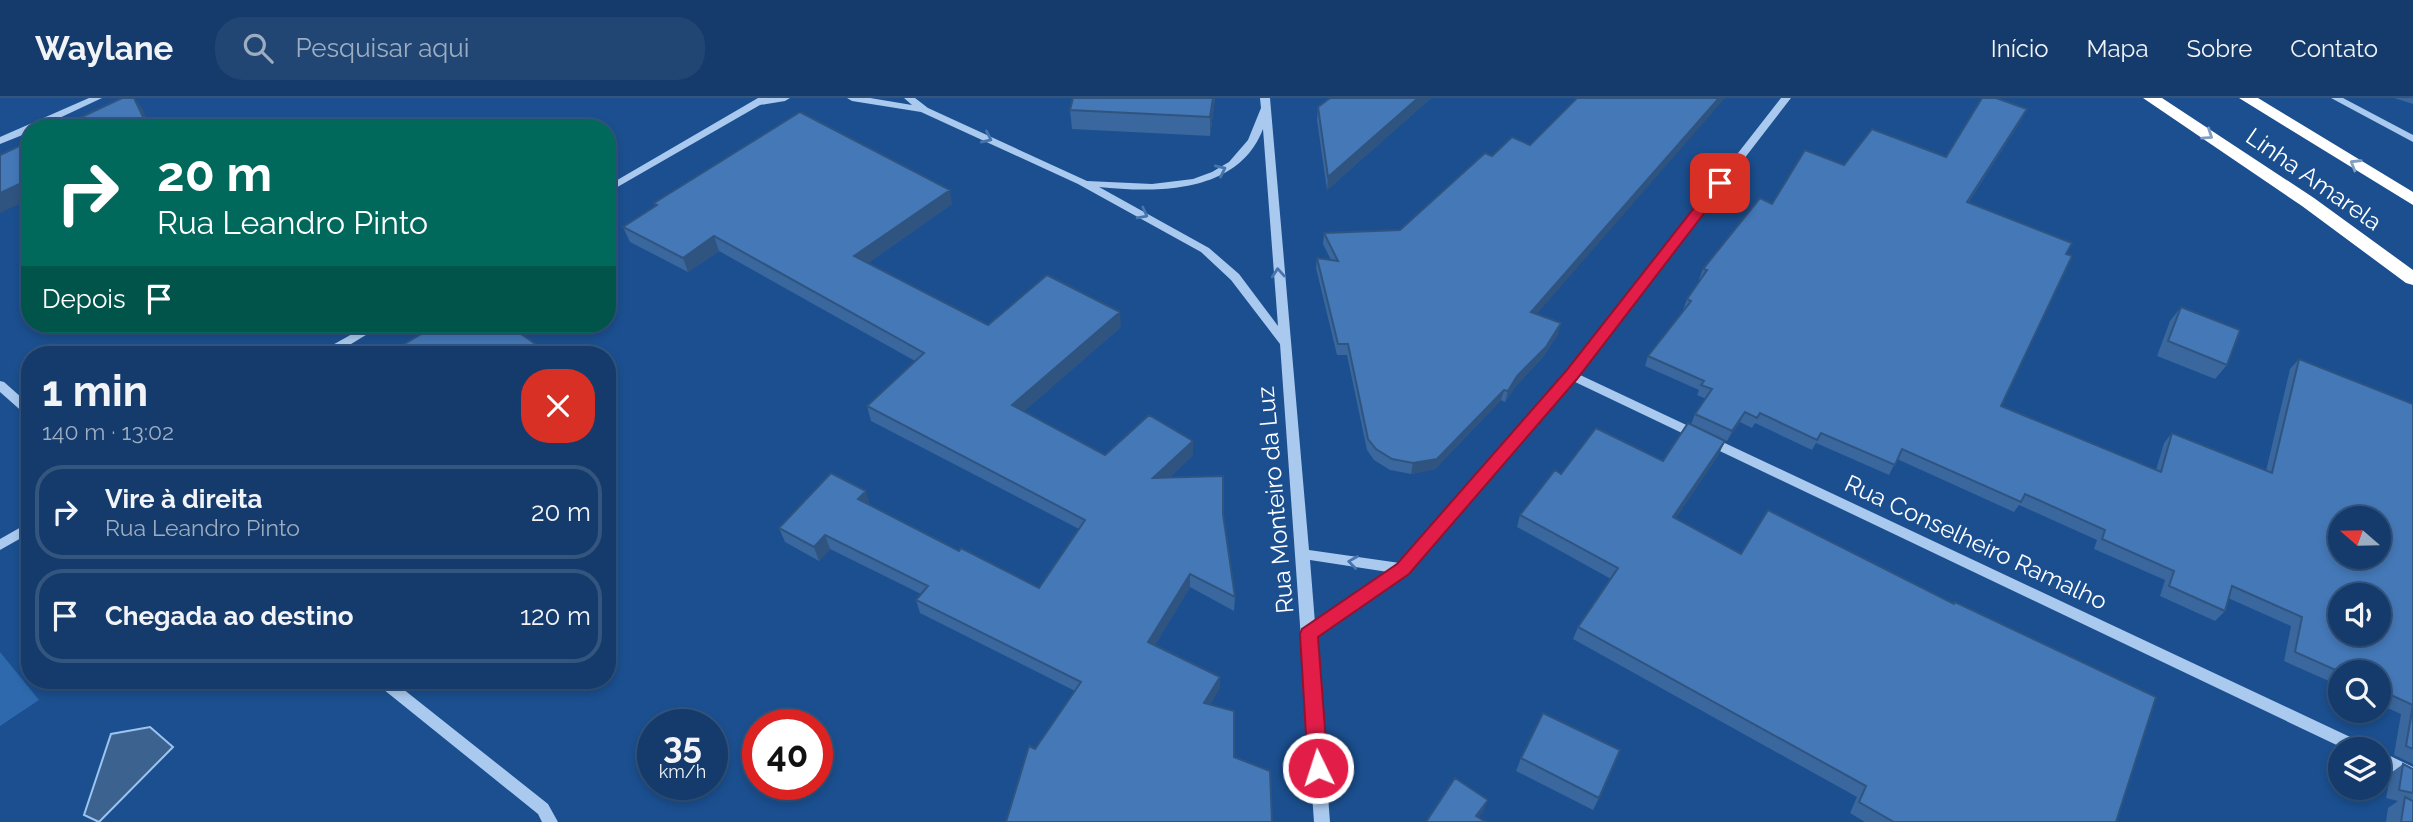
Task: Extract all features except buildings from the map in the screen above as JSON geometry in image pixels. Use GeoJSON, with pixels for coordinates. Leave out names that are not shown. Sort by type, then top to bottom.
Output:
{"type":"FeatureCollection","features":[{"type":"Feature","properties":{"kind":"highway","name":"Linha Amarela"},"geometry":{"type":"LineString","coordinates":[[2151,98],[2308,202],[2413,279]]}},
{"type":"Feature","properties":{"kind":"highway","name":"Linha Amarela"},"geometry":{"type":"LineString","coordinates":[[2248,98],[2413,200]]}},
{"type":"Feature","properties":{"kind":"street"},"geometry":{"type":"LineString","coordinates":[[50,119],[97,98]]}},
{"type":"Feature","properties":{"kind":"street"},"geometry":{"type":"LineString","coordinates":[[616,185],[762,100],[785,98]]}},
{"type":"Feature","properties":{"kind":"street"},"geometry":{"type":"LineString","coordinates":[[852,98],[925,110]]}},
{"type":"Feature","properties":{"kind":"street"},"geometry":{"type":"LineString","coordinates":[[909,98],[925,110],[1082,182],[1205,250],[1235,277],[1284,341]]}},
{"type":"Feature","properties":{"kind":"street"},"geometry":{"type":"LineString","coordinates":[[1309,634],[1403,569],[1572,375],[1786,98]]}},
{"type":"Feature","properties":{"kind":"street"},"geometry":{"type":"LineString","coordinates":[[2336,98],[2380,124],[2413,139]]}},
{"type":"Feature","properties":{"kind":"street"},"geometry":{"type":"LineString","coordinates":[[1082,182],[1157,188],[1188,183],[1219,172],[1237,162],[1250,147],[1265,102]]}},
{"type":"Feature","properties":{"kind":"street","name":"Rua Monteiro da Luz"},"geometry":{"type":"LineString","coordinates":[[1265,102],[1303,554],[1322,822]]}},
{"type":"Feature","properties":{"kind":"street"},"geometry":{"type":"LineString","coordinates":[[0,141],[21,132]]}},
{"type":"Feature","properties":{"kind":"street"},"geometry":{"type":"LineString","coordinates":[[340,346],[362,333]]}},
{"type":"Feature","properties":{"kind":"street","name":"Rua Conselheiro Ramalho"},"geometry":{"type":"LineString","coordinates":[[1572,375],[2335,737]]}},
{"type":"Feature","properties":{"kind":"street"},"geometry":{"type":"LineString","coordinates":[[0,385],[21,404]]}},
{"type":"Feature","properties":{"kind":"street"},"geometry":{"type":"LineString","coordinates":[[0,545],[21,532]]}},
{"type":"Feature","properties":{"kind":"street"},"geometry":{"type":"LineString","coordinates":[[1303,554],[1403,569]]}},
{"type":"Feature","properties":{"kind":"street"},"geometry":{"type":"LineString","coordinates":[[393,689],[543,809],[550,822]]}},
{"type":"Feature","properties":{"kind":"street"},"geometry":{"type":"LineString","coordinates":[[2391,763],[2413,774]]}},
{"type":"Feature","properties":{"kind":"shaded area"},"geometry":{"type":"Polygon","coordinates":[[[0,652],[21,678],[21,689],[30,689],[39,700],[0,726],[0,652]]]}},
{"type":"Feature","properties":{"kind":"shaded area"},"geometry":{"type":"Polygon","coordinates":[[[150,727],[173,747],[99,822],[84,815],[111,734],[150,727]]]}},
{"type":"Feature","properties":{"kind":"route"},"geometry":{"type":"LineString","coordinates":[[1318,768],[1309,634],[1403,569],[1572,375],[1720,183]]}}]}
